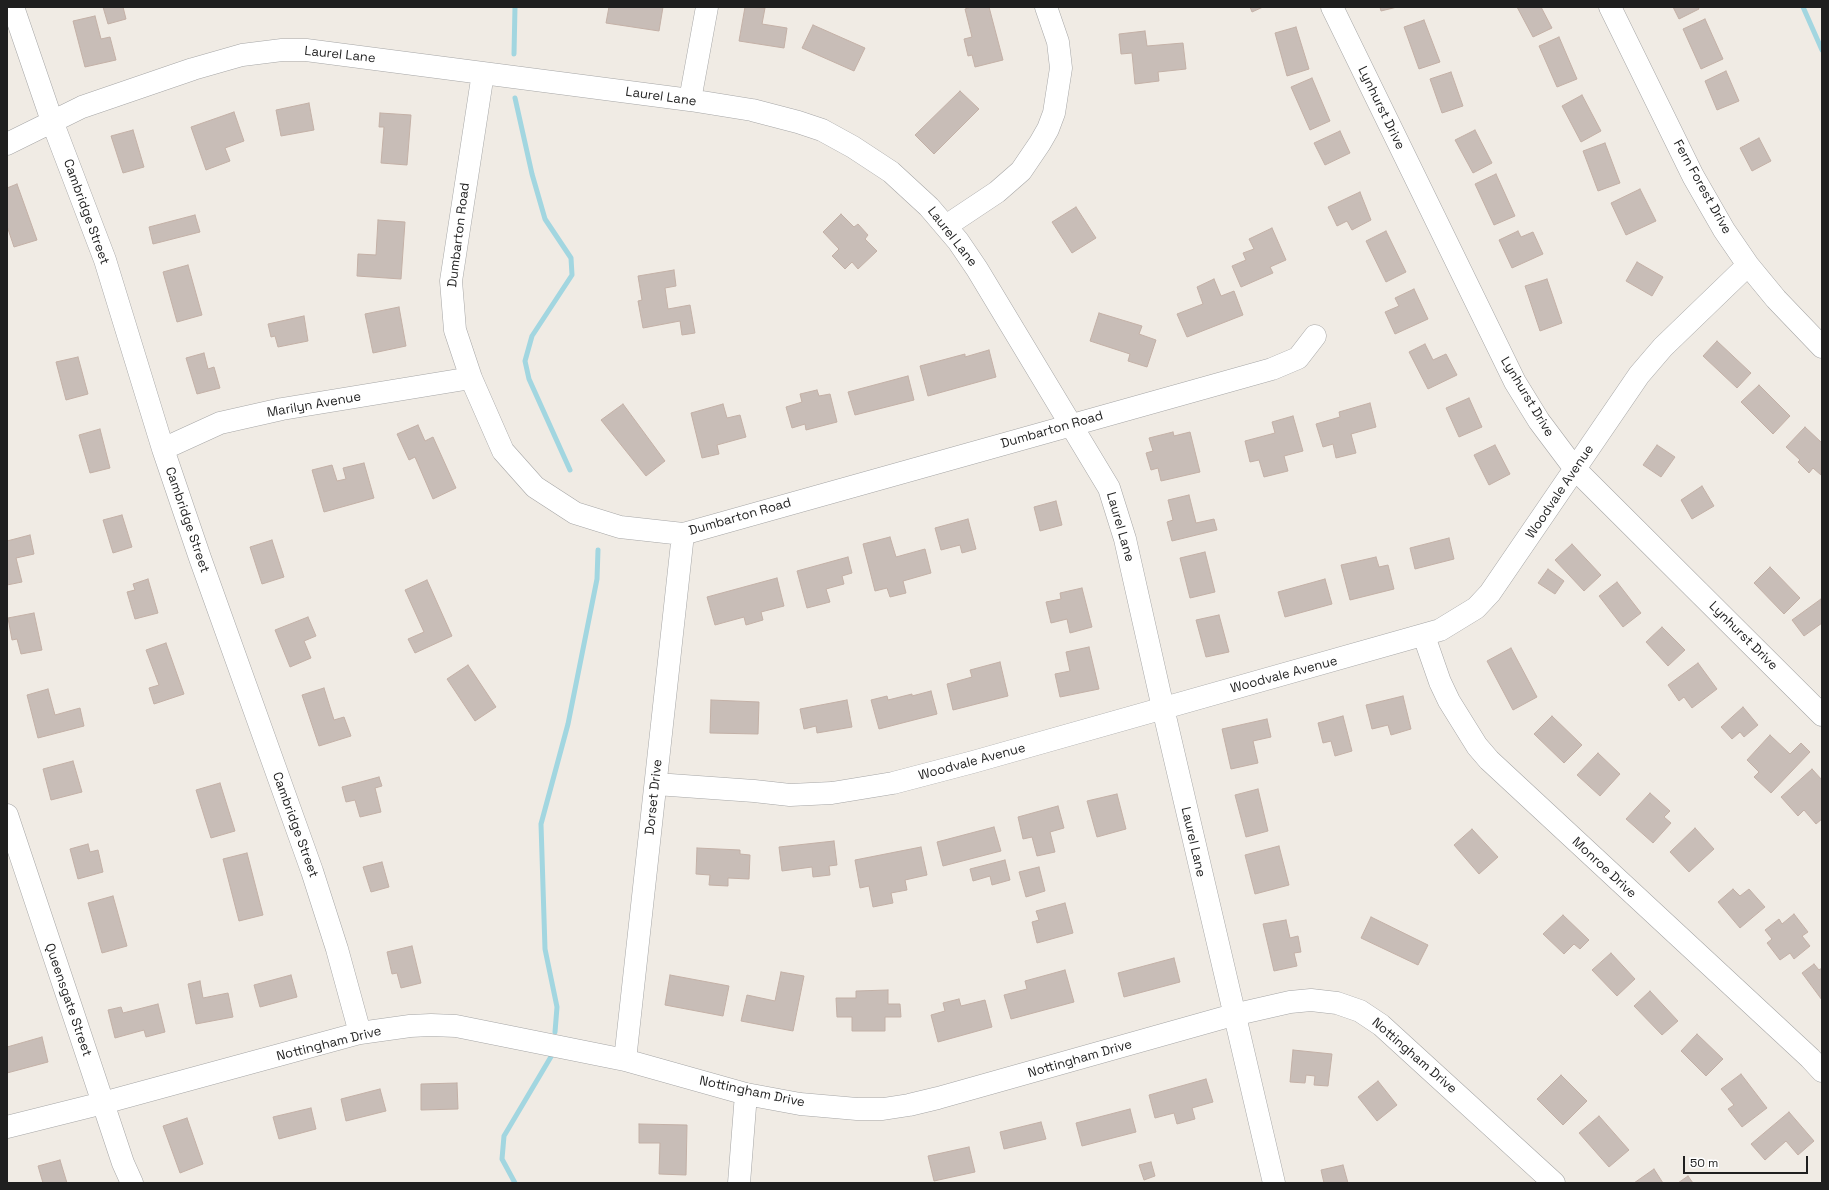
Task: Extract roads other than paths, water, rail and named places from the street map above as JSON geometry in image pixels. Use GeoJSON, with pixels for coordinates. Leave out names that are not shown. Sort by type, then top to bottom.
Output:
{"type":"FeatureCollection","features":[{"type":"Feature","properties":{"kind":"street","name":"Cambridge Street"},"geometry":{"type":"LineString","coordinates":[[13,7],[52,121],[105,260],[163,449],[200,558],[312,872],[337,949],[360,1033]]}},
{"type":"Feature","properties":{"kind":"street"},"geometry":{"type":"LineString","coordinates":[[690,100],[707,7]]}},
{"type":"Feature","properties":{"kind":"street"},"geometry":{"type":"LineString","coordinates":[[946,226],[997,192],[1022,171],[1048,129],[1054,113],[1061,68],[1058,42],[1046,7]]}},
{"type":"Feature","properties":{"kind":"street","name":"Lynhurst Drive"},"geometry":{"type":"LineString","coordinates":[[1332,7],[1515,382],[1539,422],[1575,469],[1822,715]]}},
{"type":"Feature","properties":{"kind":"street","name":"Fern Forest Drive"},"geometry":{"type":"LineString","coordinates":[[1610,7],[1693,176],[1724,230],[1748,265],[1776,299],[1822,347]]}},
{"type":"Feature","properties":{"kind":"street","name":"Laurel Lane"},"geometry":{"type":"LineString","coordinates":[[7,144],[82,107],[193,69],[242,55],[282,50],[342,54],[690,100],[752,110],[822,130],[854,147],[891,172],[913,191],[946,226],[977,269],[1109,488],[1125,539],[1233,1015],[1274,1183]]}},
{"type":"Feature","properties":{"kind":"street","name":"Dumbarton Road"},"geometry":{"type":"LineString","coordinates":[[483,73],[451,281],[455,330],[471,378],[503,451],[535,488],[575,513],[620,528],[683,534],[1071,424],[1272,369],[1298,358],[1315,336]]}},
{"type":"Feature","properties":{"kind":"street","name":"Woodvale Avenue"},"geometry":{"type":"LineString","coordinates":[[656,784],[790,795],[832,793],[893,783],[1424,636],[1440,630],[1476,608],[1490,593],[1639,375],[1663,347],[1748,265]]}},
{"type":"Feature","properties":{"kind":"street","name":"Marilyn Avenue"},"geometry":{"type":"LineString","coordinates":[[163,449],[220,423],[282,410],[471,378]]}},
{"type":"Feature","properties":{"kind":"street","name":"Dorset Drive"},"geometry":{"type":"LineString","coordinates":[[624,1060],[683,534]]}},
{"type":"Feature","properties":{"kind":"street","name":"Monroe Drive"},"geometry":{"type":"LineString","coordinates":[[1424,636],[1440,682],[1449,701],[1477,746],[1489,760],[1810,1058],[1822,1071]]}},
{"type":"Feature","properties":{"kind":"street","name":"Queensgate Street"},"geometry":{"type":"LineString","coordinates":[[7,815],[123,1163],[132,1183]]}},
{"type":"Feature","properties":{"kind":"street","name":"Nottingham Drive"},"geometry":{"type":"LineString","coordinates":[[7,1127],[103,1103],[360,1033],[410,1026],[456,1026],[624,1060],[746,1094],[800,1104],[857,1109],[883,1109],[910,1105],[1233,1015],[1290,1002],[1311,1000],[1337,1003],[1360,1011],[1381,1025],[1554,1183]]}},
{"type":"Feature","properties":{"kind":"street"},"geometry":{"type":"LineString","coordinates":[[739,1183],[746,1094]]}},
{"type":"Feature","properties":{"kind":"waterway"},"geometry":{"type":"LineString","coordinates":[[514,54],[515,7]]}},
{"type":"Feature","properties":{"kind":"waterway"},"geometry":{"type":"LineString","coordinates":[[1803,7],[1822,50]]}},
{"type":"Feature","properties":{"kind":"waterway"},"geometry":{"type":"LineString","coordinates":[[515,98],[532,174],[545,219],[571,258],[572,275],[532,336],[525,361],[529,379],[570,470]]}},
{"type":"Feature","properties":{"kind":"waterway"},"geometry":{"type":"LineString","coordinates":[[555,1032],[557,1007],[545,949],[541,824],[568,724],[597,579],[598,550]]}},
{"type":"Feature","properties":{"kind":"waterway"},"geometry":{"type":"LineString","coordinates":[[515,1183],[502,1159],[504,1136],[552,1055]]}}]}
